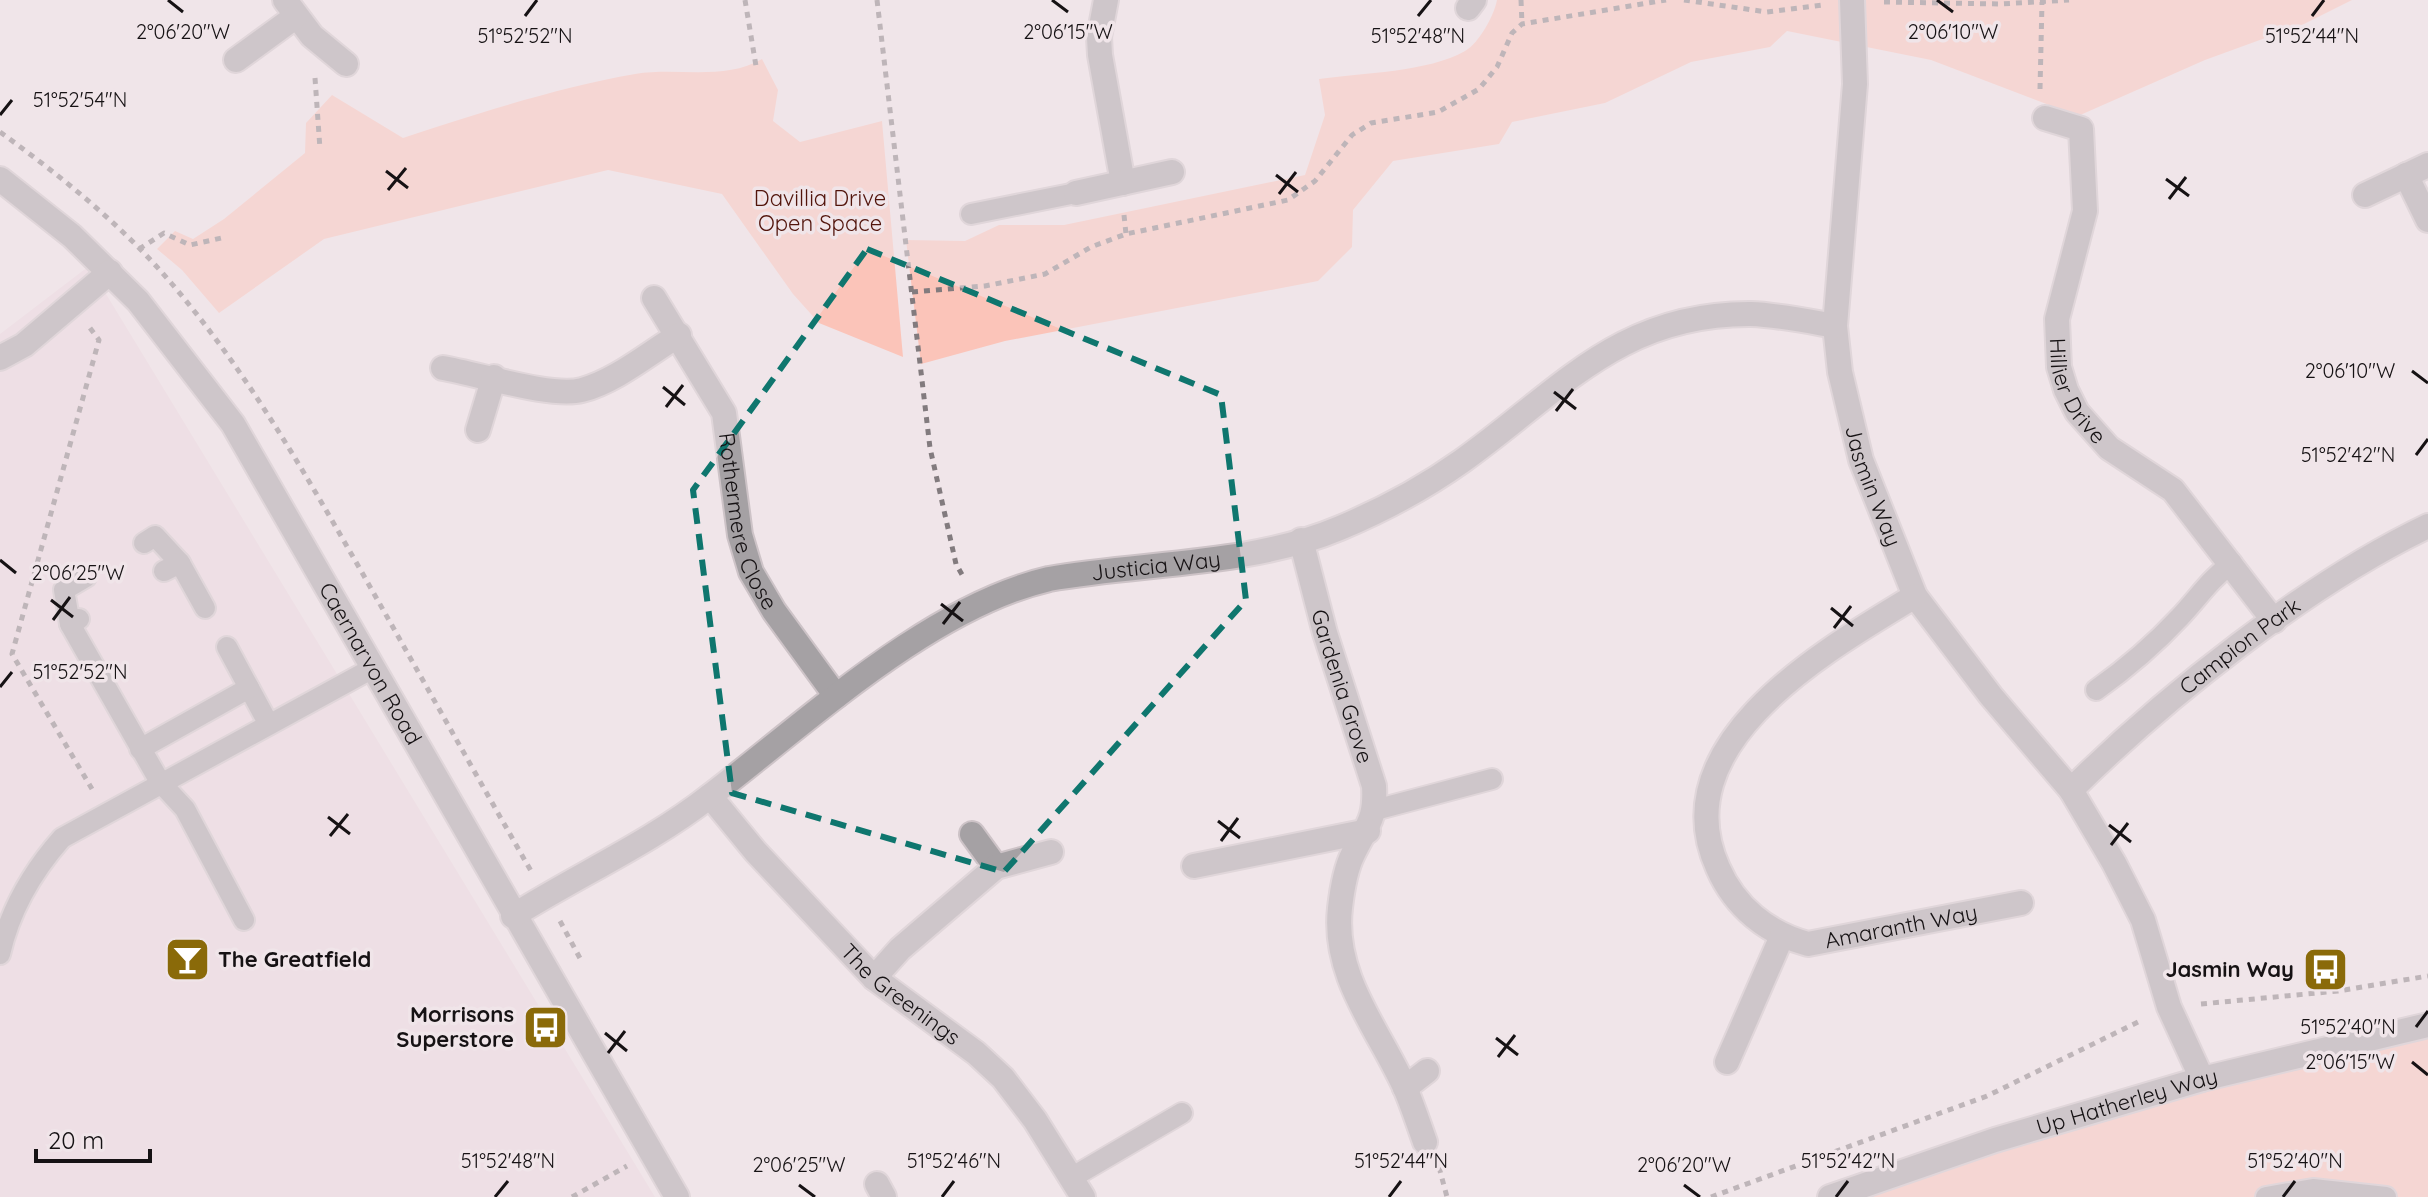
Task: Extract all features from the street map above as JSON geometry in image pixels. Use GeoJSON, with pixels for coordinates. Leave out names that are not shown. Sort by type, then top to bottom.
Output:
{"type":"FeatureCollection","features":[{"type":"Feature","properties":{"kind":"street"},"geometry":{"type":"LineString","coordinates":[[1106,0],[1100,29],[1100,55],[1123,183]]}},
{"type":"Feature","properties":{"kind":"street","name":"Jasmin Way"},"geometry":{"type":"LineString","coordinates":[[1852,1],[1855,84],[1835,326],[1843,387],[1861,460],[1915,596],[1991,696],[2071,790],[2143,920],[2169,1007],[2202,1079]]}},
{"type":"Feature","properties":{"kind":"street"},"geometry":{"type":"LineString","coordinates":[[236,60],[290,8],[312,36],[346,64]]}},
{"type":"Feature","properties":{"kind":"street","name":"Hillier Drive"},"geometry":{"type":"LineString","coordinates":[[2042,109],[2081,129],[2085,211],[2057,319],[2057,355],[2066,390],[2092,431],[2109,448],[2173,490],[2274,621]]}},
{"type":"Feature","properties":{"kind":"street"},"geometry":{"type":"LineString","coordinates":[[2365,195],[2417,170],[2428,220]]}},
{"type":"Feature","properties":{"kind":"street"},"geometry":{"type":"LineString","coordinates":[[1076,193],[1172,172]]}},
{"type":"Feature","properties":{"kind":"street","name":"Caernarvon Road"},"geometry":{"type":"LineString","coordinates":[[0,179],[53,219],[110,272],[172,340],[233,424],[677,1197]]}},
{"type":"Feature","properties":{"kind":"street"},"geometry":{"type":"LineString","coordinates":[[0,358],[24,345],[110,272]]}},
{"type":"Feature","properties":{"kind":"street","name":"Rothermere Close"},"geometry":{"type":"LineString","coordinates":[[654,298],[724,413],[740,535],[751,572],[774,611],[836,696]]}},
{"type":"Feature","properties":{"kind":"street","name":"Justicia Way"},"geometry":{"type":"LineString","coordinates":[[513,916],[658,831],[710,796],[836,696],[977,604],[1023,585],[1049,579],[1218,557],[1337,530],[1425,486],[1596,356],[1650,331],[1683,322],[1749,314],[1835,326]]}},
{"type":"Feature","properties":{"kind":"street"},"geometry":{"type":"LineString","coordinates":[[443,368],[551,391],[580,391],[596,385],[679,335]]}},
{"type":"Feature","properties":{"kind":"street"},"geometry":{"type":"LineString","coordinates":[[478,430],[494,377]]}},
{"type":"Feature","properties":{"kind":"street","name":"Campion Park"},"geometry":{"type":"LineString","coordinates":[[2071,790],[2175,698],[2274,621],[2427,529]]}},
{"type":"Feature","properties":{"kind":"street","name":"Gardenia Grove"},"geometry":{"type":"LineString","coordinates":[[1301,540],[1325,633],[1371,770],[1372,820]]}},
{"type":"Feature","properties":{"kind":"street","name":"Amaranth Way"},"geometry":{"type":"LineString","coordinates":[[1915,596],[1826,650],[1764,703],[1733,738],[1719,764],[1707,812],[1715,861],[1740,903],[1782,936],[1808,944],[2021,903]]}},
{"type":"Feature","properties":{"kind":"street","name":"The Greenings"},"geometry":{"type":"LineString","coordinates":[[710,796],[755,851],[874,978],[976,1053],[1003,1078],[1035,1120],[1077,1187]]}},
{"type":"Feature","properties":{"kind":"street"},"geometry":{"type":"LineString","coordinates":[[1194,866],[1372,820]]}},
{"type":"Feature","properties":{"kind":"street"},"geometry":{"type":"LineString","coordinates":[[1372,820],[1353,854],[1344,882],[1340,938],[1354,989],[1405,1088],[1425,1142]]}},
{"type":"Feature","properties":{"kind":"street"},"geometry":{"type":"LineString","coordinates":[[972,834],[996,867]]}},
{"type":"Feature","properties":{"kind":"street"},"geometry":{"type":"LineString","coordinates":[[874,978],[900,949],[996,867],[1051,852]]}},
{"type":"Feature","properties":{"kind":"street"},"geometry":{"type":"LineString","coordinates":[[1727,1062],[1782,936]]}},
{"type":"Feature","properties":{"kind":"street","name":"Up Hatherley Way"},"geometry":{"type":"LineString","coordinates":[[1830,1197],[1995,1140],[2202,1079],[2428,1025]]}},
{"type":"Feature","properties":{"kind":"street"},"geometry":{"type":"LineString","coordinates":[[1405,1088],[1427,1071]]}},
{"type":"Feature","properties":{"kind":"lane"},"geometry":{"type":"LineString","coordinates":[[971,214],[1076,193]]}},
{"type":"Feature","properties":{"kind":"lane"},"geometry":{"type":"LineString","coordinates":[[144,543],[155,536],[195,603]]}},
{"type":"Feature","properties":{"kind":"lane"},"geometry":{"type":"LineString","coordinates":[[2096,690],[2134,663],[2182,615],[2210,579],[2232,563]]}},
{"type":"Feature","properties":{"kind":"lane"},"geometry":{"type":"LineString","coordinates":[[86,577],[64,590],[74,622],[127,715],[140,749],[160,782],[185,809],[244,920]]}},
{"type":"Feature","properties":{"kind":"lane"},"geometry":{"type":"LineString","coordinates":[[225,656],[249,688],[268,723]]}},
{"type":"Feature","properties":{"kind":"lane"},"geometry":{"type":"LineString","coordinates":[[0,954],[5,932],[38,865],[62,838],[373,668]]}},
{"type":"Feature","properties":{"kind":"lane"},"geometry":{"type":"LineString","coordinates":[[140,749],[249,688]]}},
{"type":"Feature","properties":{"kind":"lane"},"geometry":{"type":"LineString","coordinates":[[1372,820],[1492,779]]}},
{"type":"Feature","properties":{"kind":"lane"},"geometry":{"type":"LineString","coordinates":[[1077,1187],[1182,1113]]}},
{"type":"Feature","properties":{"kind":"lane"},"geometry":{"type":"LineString","coordinates":[[2266,1197],[2313,1189],[2386,1197]]}},
{"type":"Feature","properties":{"kind":"path"},"geometry":{"type":"LineString","coordinates":[[745,0],[756,66]]}},
{"type":"Feature","properties":{"kind":"path"},"geometry":{"type":"LineString","coordinates":[[877,0],[930,448],[956,564],[977,604]]}},
{"type":"Feature","properties":{"kind":"path"},"geometry":{"type":"LineString","coordinates":[[1521,0],[1522,24]]}},
{"type":"Feature","properties":{"kind":"path"},"geometry":{"type":"LineString","coordinates":[[912,292],[985,286],[1045,274],[1091,247],[1126,234],[1288,200],[1315,181],[1352,135],[1371,123],[1438,112],[1479,89],[1497,67],[1512,33],[1522,24],[1666,0]]}},
{"type":"Feature","properties":{"kind":"path"},"geometry":{"type":"LineString","coordinates":[[1684,0],[1767,12],[1852,1],[2069,0]]}},
{"type":"Feature","properties":{"kind":"path"},"geometry":{"type":"LineString","coordinates":[[2042,2],[2042,109]]}},
{"type":"Feature","properties":{"kind":"path"},"geometry":{"type":"LineString","coordinates":[[312,36],[320,149]]}},
{"type":"Feature","properties":{"kind":"path"},"geometry":{"type":"LineString","coordinates":[[139,249],[164,233],[190,245],[226,237]]}},
{"type":"Feature","properties":{"kind":"path"},"geometry":{"type":"LineString","coordinates":[[73,304],[99,340],[12,654],[96,796]]}},
{"type":"Feature","properties":{"kind":"path"},"geometry":{"type":"LineString","coordinates":[[1711,1197],[1987,1096],[2169,1007],[2338,991],[2428,976]]}},
{"type":"Feature","properties":{"kind":"highlighted area"},"geometry":{"type":"Polygon","coordinates":[[[867,249],[1221,395],[1246,600],[1004,872],[732,793],[693,490],[867,249]]]}},
{"type":"Feature","properties":{"kind":"shaded area"},"geometry":{"type":"Polygon","coordinates":[[[89,266],[655,1197],[0,1197],[0,334],[89,266]]]}},
{"type":"Feature","properties":{"kind":"green space"},"geometry":{"type":"Polygon","coordinates":[[[1497,0],[2352,0],[2304,24],[2205,60],[2078,116],[1931,60],[1787,31],[1770,47],[1691,62],[1605,103],[1512,122],[1499,144],[1393,161],[1353,210],[1352,247],[1318,281],[1005,341],[921,364],[906,240],[965,241],[999,225],[1064,225],[1305,175],[1325,115],[1319,79],[1414,68],[1450,58],[1465,51],[1480,36],[1497,0]]]}},
{"type":"Feature","properties":{"kind":"green space","name":"Davillia Drive Open Space"},"geometry":{"type":"Polygon","coordinates":[[[762,59],[778,90],[773,121],[800,142],[882,121],[903,357],[819,323],[793,294],[722,194],[608,170],[324,239],[219,313],[182,270],[157,249],[175,231],[193,239],[224,219],[305,153],[306,123],[332,95],[403,138],[518,102],[606,79],[651,72],[717,72],[748,66],[762,59]]]}},
{"type":"Feature","properties":{"kind":"green space"},"geometry":{"type":"Polygon","coordinates":[[[2428,1025],[2428,1197],[1830,1197],[2428,1025]]]}},
{"type":"Feature","properties":{"kind":"place","name":"The Greatfield"},"geometry":{"type":"Point","coordinates":[187,959]}},
{"type":"Feature","properties":{"kind":"place","name":"Jasmin Way"},"geometry":{"type":"Point","coordinates":[2325,969]}},
{"type":"Feature","properties":{"kind":"place","name":"Morrisons Superstore"},"geometry":{"type":"Point","coordinates":[545,1027]}}]}
